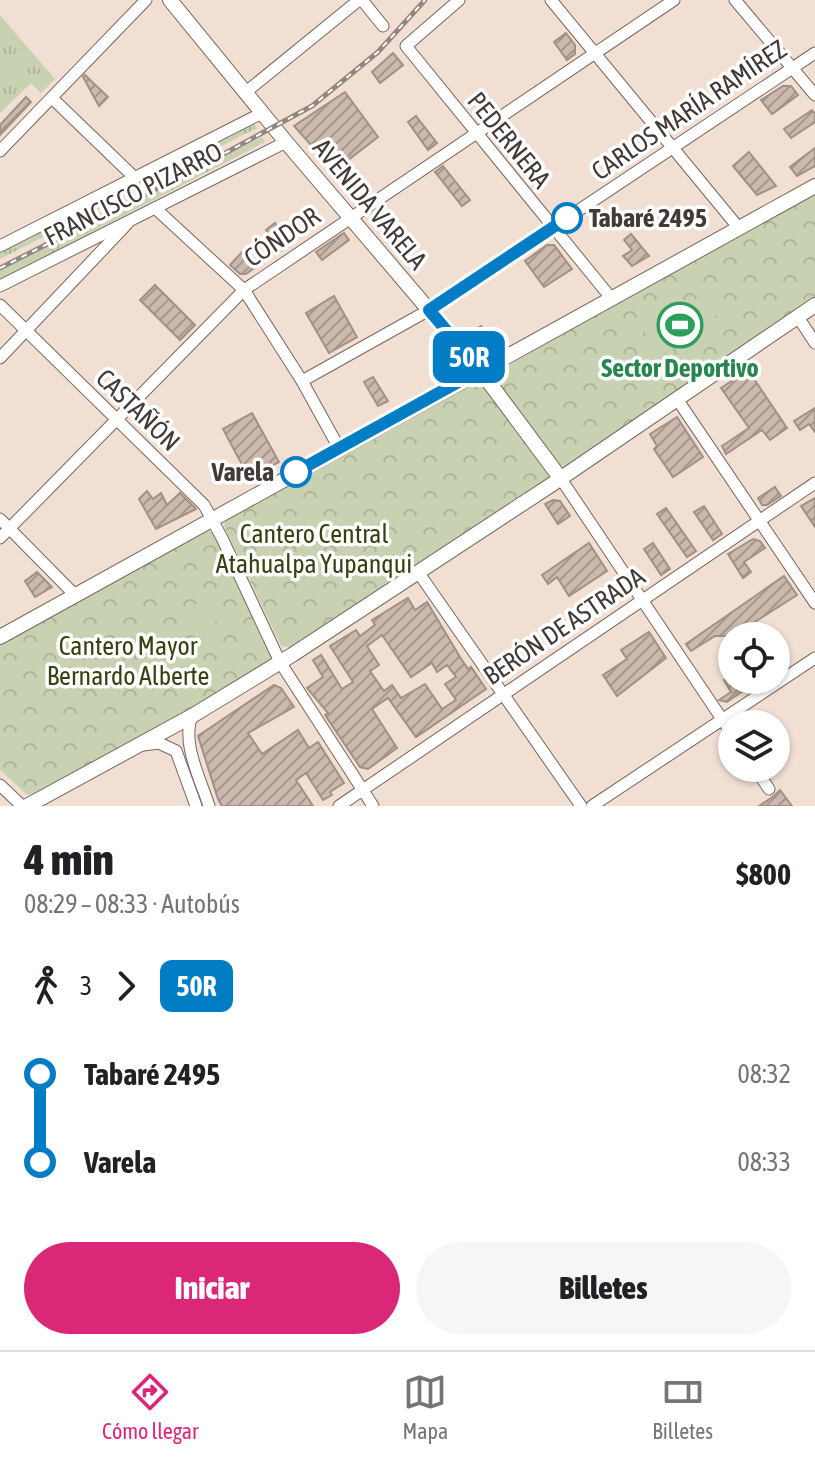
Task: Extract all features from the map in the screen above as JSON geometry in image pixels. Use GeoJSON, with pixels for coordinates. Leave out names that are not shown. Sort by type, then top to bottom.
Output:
{"type":"FeatureCollection","features":[{"type":"Feature","properties":{"kind":"main road","name":"AVENIDA VARELA"},"geometry":{"type":"LineString","coordinates":[[170,0],[480,370],[561,479]]}},
{"type":"Feature","properties":{"kind":"main road"},"geometry":{"type":"LineString","coordinates":[[0,637],[815,186]]}},
{"type":"Feature","properties":{"kind":"main road"},"geometry":{"type":"LineString","coordinates":[[24,806],[138,747],[280,662],[561,479],[815,305]]}},
{"type":"Feature","properties":{"kind":"street"},"geometry":{"type":"LineString","coordinates":[[0,151],[146,0]]}},
{"type":"Feature","properties":{"kind":"street"},"geometry":{"type":"LineString","coordinates":[[246,92],[361,0],[383,26]]}},
{"type":"Feature","properties":{"kind":"street","name":"PEDERNERA"},"geometry":{"type":"LineString","coordinates":[[459,0],[406,46],[611,298]]}},
{"type":"Feature","properties":{"kind":"street"},"geometry":{"type":"LineString","coordinates":[[551,0],[738,227]]}},
{"type":"Feature","properties":{"kind":"street","name":"CÓNDOR"},"geometry":{"type":"LineString","coordinates":[[0,538],[5,524],[117,419],[244,290],[674,0]]}},
{"type":"Feature","properties":{"kind":"street"},"geometry":{"type":"LineString","coordinates":[[735,0],[815,95]]}},
{"type":"Feature","properties":{"kind":"street","name":"CARLOS MARÍA RAMÍREZ"},"geometry":{"type":"LineString","coordinates":[[302,381],[429,310],[815,53]]}},
{"type":"Feature","properties":{"kind":"street"},"geometry":{"type":"LineString","coordinates":[[53,99],[135,178]]}},
{"type":"Feature","properties":{"kind":"street"},"geometry":{"type":"LineString","coordinates":[[0,246],[262,113]]}},
{"type":"Feature","properties":{"kind":"street","name":"FRANCISCO PIZARRO"},"geometry":{"type":"LineString","coordinates":[[0,286],[286,142]]}},
{"type":"Feature","properties":{"kind":"street"},"geometry":{"type":"LineString","coordinates":[[155,208],[244,290],[302,381],[339,448]]}},
{"type":"Feature","properties":{"kind":"street"},"geometry":{"type":"LineString","coordinates":[[0,358],[133,218]]}},
{"type":"Feature","properties":{"kind":"street","name":"CASTAÑÓN"},"geometry":{"type":"LineString","coordinates":[[0,305],[204,505],[280,662],[373,806]]}},
{"type":"Feature","properties":{"kind":"street"},"geometry":{"type":"LineString","coordinates":[[798,317],[815,343]]}},
{"type":"Feature","properties":{"kind":"street"},"geometry":{"type":"LineString","coordinates":[[677,399],[815,603]]}},
{"type":"Feature","properties":{"kind":"street"},"geometry":{"type":"LineString","coordinates":[[561,479],[718,713]]}},
{"type":"Feature","properties":{"kind":"street","name":"BERÓN DE ASTRADA"},"geometry":{"type":"LineString","coordinates":[[339,806],[815,483]]}},
{"type":"Feature","properties":{"kind":"street"},"geometry":{"type":"LineString","coordinates":[[5,524],[76,596]]}},
{"type":"Feature","properties":{"kind":"street"},"geometry":{"type":"LineString","coordinates":[[418,572],[581,806]]}},
{"type":"Feature","properties":{"kind":"street"},"geometry":{"type":"LineString","coordinates":[[738,710],[815,658]]}},
{"type":"Feature","properties":{"kind":"street"},"geometry":{"type":"LineString","coordinates":[[192,716],[188,728],[190,744],[209,806]]}},
{"type":"Feature","properties":{"kind":"street"},"geometry":{"type":"LineString","coordinates":[[592,806],[718,723]]}},
{"type":"Feature","properties":{"kind":"street"},"geometry":{"type":"LineString","coordinates":[[138,747],[159,743],[169,745],[176,751],[196,806]]}},
{"type":"Feature","properties":{"kind":"street"},"geometry":{"type":"LineString","coordinates":[[764,782],[769,789]]}},
{"type":"Feature","properties":{"kind":"street"},"geometry":{"type":"LineString","coordinates":[[0,785],[24,806]]}},
{"type":"Feature","properties":{"kind":"green space"},"geometry":{"type":"Polygon","coordinates":[[[0,15],[55,79],[41,93],[31,83],[0,113],[0,15]]]}},
{"type":"Feature","properties":{"kind":"green space"},"geometry":{"type":"Polygon","coordinates":[[[254,123],[257,128],[0,259],[0,251],[254,123]]]}},
{"type":"Feature","properties":{"kind":"green space"},"geometry":{"type":"Polygon","coordinates":[[[262,137],[265,142],[0,280],[0,270],[262,137]]]}},
{"type":"Feature","properties":{"kind":"green space"},"geometry":{"type":"Polygon","coordinates":[[[815,193],[815,299],[569,467],[557,465],[494,377],[495,373],[566,330],[815,193]]]}},
{"type":"Feature","properties":{"kind":"green space","name":"Sector Deportivo"},"geometry":{"type":"Polygon","coordinates":[[[711,291],[728,301],[700,335],[658,356],[643,329],[711,291]]]}},
{"type":"Feature","properties":{"kind":"green space","name":"Cantero Central Atahualpa Yupanqui"},"geometry":{"type":"Polygon","coordinates":[[[475,381],[484,385],[549,475],[548,478],[289,647],[281,646],[224,526],[225,520],[475,381]]]}},
{"type":"Feature","properties":{"kind":"green space","name":"Cantero Mayor Bernardo Alberte"},"geometry":{"type":"Polygon","coordinates":[[[205,530],[215,533],[272,654],[270,661],[155,737],[140,738],[32,795],[26,794],[0,770],[0,644],[205,530]]]}},
{"type":"Feature","properties":{"kind":"green space"},"geometry":{"type":"Polygon","coordinates":[[[203,602],[213,606],[217,616],[213,626],[203,630],[193,626],[189,616],[193,606],[203,602]]]}},
{"type":"Feature","properties":{"kind":"building"},"geometry":{"type":"Polygon","coordinates":[[[566,33],[575,45],[575,54],[567,60],[554,42],[566,33]]]}},
{"type":"Feature","properties":{"kind":"building"},"geometry":{"type":"Polygon","coordinates":[[[393,53],[403,65],[380,83],[372,72],[393,53]]]}},
{"type":"Feature","properties":{"kind":"building"},"geometry":{"type":"Polygon","coordinates":[[[85,75],[108,97],[99,106],[83,77],[85,75]]]}},
{"type":"Feature","properties":{"kind":"building"},"geometry":{"type":"Polygon","coordinates":[[[783,86],[791,86],[798,95],[772,114],[761,100],[783,86]]]}},
{"type":"Feature","properties":{"kind":"building"},"geometry":{"type":"Polygon","coordinates":[[[345,92],[378,137],[334,171],[294,126],[345,92]]]}},
{"type":"Feature","properties":{"kind":"building"},"geometry":{"type":"Polygon","coordinates":[[[26,97],[31,102],[0,135],[0,125],[26,97]]]}},
{"type":"Feature","properties":{"kind":"building"},"geometry":{"type":"Polygon","coordinates":[[[812,110],[815,122],[791,138],[784,129],[812,110]]]}},
{"type":"Feature","properties":{"kind":"building"},"geometry":{"type":"Polygon","coordinates":[[[416,116],[437,143],[428,150],[408,122],[416,116]]]}},
{"type":"Feature","properties":{"kind":"building"},"geometry":{"type":"Polygon","coordinates":[[[815,148],[815,166],[797,176],[790,167],[815,148]]]}},
{"type":"Feature","properties":{"kind":"building"},"geometry":{"type":"Polygon","coordinates":[[[749,152],[776,186],[757,195],[733,166],[749,152]]]}},
{"type":"Feature","properties":{"kind":"building"},"geometry":{"type":"Polygon","coordinates":[[[443,166],[470,200],[462,206],[435,172],[443,166]]]}},
{"type":"Feature","properties":{"kind":"building"},"geometry":{"type":"Polygon","coordinates":[[[382,207],[391,220],[379,229],[372,220],[372,214],[382,207]]]}},
{"type":"Feature","properties":{"kind":"building"},"geometry":{"type":"Polygon","coordinates":[[[275,223],[290,245],[281,251],[266,230],[275,223]]]}},
{"type":"Feature","properties":{"kind":"building"},"geometry":{"type":"Polygon","coordinates":[[[344,233],[349,240],[322,260],[316,252],[344,233]]]}},
{"type":"Feature","properties":{"kind":"building"},"geometry":{"type":"Polygon","coordinates":[[[631,234],[649,256],[632,266],[623,256],[632,250],[624,240],[631,234]]]}},
{"type":"Feature","properties":{"kind":"building"},"geometry":{"type":"Polygon","coordinates":[[[547,245],[554,245],[572,269],[544,287],[525,261],[547,245]]]}},
{"type":"Feature","properties":{"kind":"building"},"geometry":{"type":"Polygon","coordinates":[[[242,252],[254,268],[246,274],[240,274],[230,265],[242,252]]]}},
{"type":"Feature","properties":{"kind":"building"},"geometry":{"type":"Polygon","coordinates":[[[155,285],[195,325],[180,340],[140,300],[155,285]]]}},
{"type":"Feature","properties":{"kind":"building"},"geometry":{"type":"Polygon","coordinates":[[[334,296],[357,337],[329,353],[306,313],[334,296]]]}},
{"type":"Feature","properties":{"kind":"building"},"geometry":{"type":"Polygon","coordinates":[[[481,326],[493,343],[485,348],[476,346],[467,334],[481,326]]]}},
{"type":"Feature","properties":{"kind":"building"},"geometry":{"type":"Polygon","coordinates":[[[748,370],[787,428],[770,440],[762,430],[726,454],[722,446],[749,428],[721,388],[748,370]]]}},
{"type":"Feature","properties":{"kind":"building"},"geometry":{"type":"Polygon","coordinates":[[[373,377],[388,401],[378,406],[364,382],[373,377]]]}},
{"type":"Feature","properties":{"kind":"building"},"geometry":{"type":"Polygon","coordinates":[[[815,408],[815,432],[809,424],[800,430],[794,421],[815,408]]]}},
{"type":"Feature","properties":{"kind":"building"},"geometry":{"type":"Polygon","coordinates":[[[252,413],[279,462],[249,478],[223,429],[252,413]]]}},
{"type":"Feature","properties":{"kind":"building"},"geometry":{"type":"Polygon","coordinates":[[[677,417],[703,457],[673,477],[654,449],[657,446],[650,434],[677,417]]]}},
{"type":"Feature","properties":{"kind":"building"},"geometry":{"type":"Polygon","coordinates":[[[775,487],[781,496],[762,505],[758,498],[775,487]]]}},
{"type":"Feature","properties":{"kind":"building"},"geometry":{"type":"Polygon","coordinates":[[[147,491],[153,499],[161,493],[167,505],[180,493],[196,509],[156,529],[139,499],[147,491]]]}},
{"type":"Feature","properties":{"kind":"building"},"geometry":{"type":"Polygon","coordinates":[[[815,498],[815,527],[801,506],[815,498]]]}},
{"type":"Feature","properties":{"kind":"building"},"geometry":{"type":"Polygon","coordinates":[[[560,501],[570,516],[558,524],[545,504],[560,501]]]}},
{"type":"Feature","properties":{"kind":"building"},"geometry":{"type":"Polygon","coordinates":[[[704,506],[722,534],[713,540],[694,512],[704,506]]]}},
{"type":"Feature","properties":{"kind":"building"},"geometry":{"type":"Polygon","coordinates":[[[666,508],[696,551],[687,557],[657,514],[666,508]]]}},
{"type":"Feature","properties":{"kind":"building"},"geometry":{"type":"Polygon","coordinates":[[[753,539],[760,541],[765,548],[744,562],[751,572],[743,578],[728,554],[753,539]]]}},
{"type":"Feature","properties":{"kind":"building"},"geometry":{"type":"Polygon","coordinates":[[[589,543],[607,571],[569,596],[557,577],[548,584],[542,575],[589,543]]]}},
{"type":"Feature","properties":{"kind":"building"},"geometry":{"type":"Polygon","coordinates":[[[653,543],[670,569],[661,575],[644,549],[653,543]]]}},
{"type":"Feature","properties":{"kind":"building"},"geometry":{"type":"Polygon","coordinates":[[[37,572],[52,587],[35,597],[25,581],[37,572]]]}},
{"type":"Feature","properties":{"kind":"building"},"geometry":{"type":"Polygon","coordinates":[[[784,576],[797,595],[755,622],[718,622],[718,636],[691,651],[686,644],[784,576]]]}},
{"type":"Feature","properties":{"kind":"building"},"geometry":{"type":"Polygon","coordinates":[[[408,598],[415,610],[427,602],[468,669],[471,667],[486,689],[416,737],[388,698],[372,709],[397,748],[368,769],[360,767],[325,715],[328,713],[307,688],[323,677],[313,660],[321,655],[342,689],[353,682],[330,646],[356,630],[360,636],[375,625],[372,620],[408,598]],[[382,635],[367,646],[379,665],[370,671],[384,691],[392,685],[401,698],[425,684],[442,709],[456,700],[445,684],[456,677],[447,665],[437,672],[432,663],[411,677],[382,635]]]}},
{"type":"Feature","properties":{"kind":"building"},"geometry":{"type":"Polygon","coordinates":[[[649,632],[666,658],[617,696],[603,675],[627,659],[621,650],[649,632]]]}},
{"type":"Feature","properties":{"kind":"building"},"geometry":{"type":"Polygon","coordinates":[[[274,685],[281,688],[294,707],[248,733],[262,754],[298,730],[309,748],[318,742],[344,783],[323,800],[306,773],[296,780],[313,806],[222,806],[198,736],[274,685]]]}},
{"type":"Feature","properties":{"kind":"building"},"geometry":{"type":"Polygon","coordinates":[[[728,694],[739,694],[727,702],[719,700],[728,694]]]}},
{"type":"Feature","properties":{"kind":"building"},"geometry":{"type":"Polygon","coordinates":[[[780,790],[792,806],[759,806],[774,796],[780,790]]]}},
{"type":"Feature","properties":{"kind":"railway"},"geometry":{"type":"LineString","coordinates":[[0,268],[312,106],[378,52],[425,0]]}},
{"type":"Feature","properties":{"kind":"bus line","name":"50R"},"geometry":{"type":"LineString","coordinates":[[296,472],[480,370],[429,310],[567,218]]}},
{"type":"Feature","properties":{"kind":"place","name":"Tabaré 2495"},"geometry":{"type":"Point","coordinates":[567,218]}},
{"type":"Feature","properties":{"kind":"place","name":"Sector Deportivo"},"geometry":{"type":"Point","coordinates":[680,325]}},
{"type":"Feature","properties":{"kind":"place","name":"Varela"},"geometry":{"type":"Point","coordinates":[296,472]}}]}
